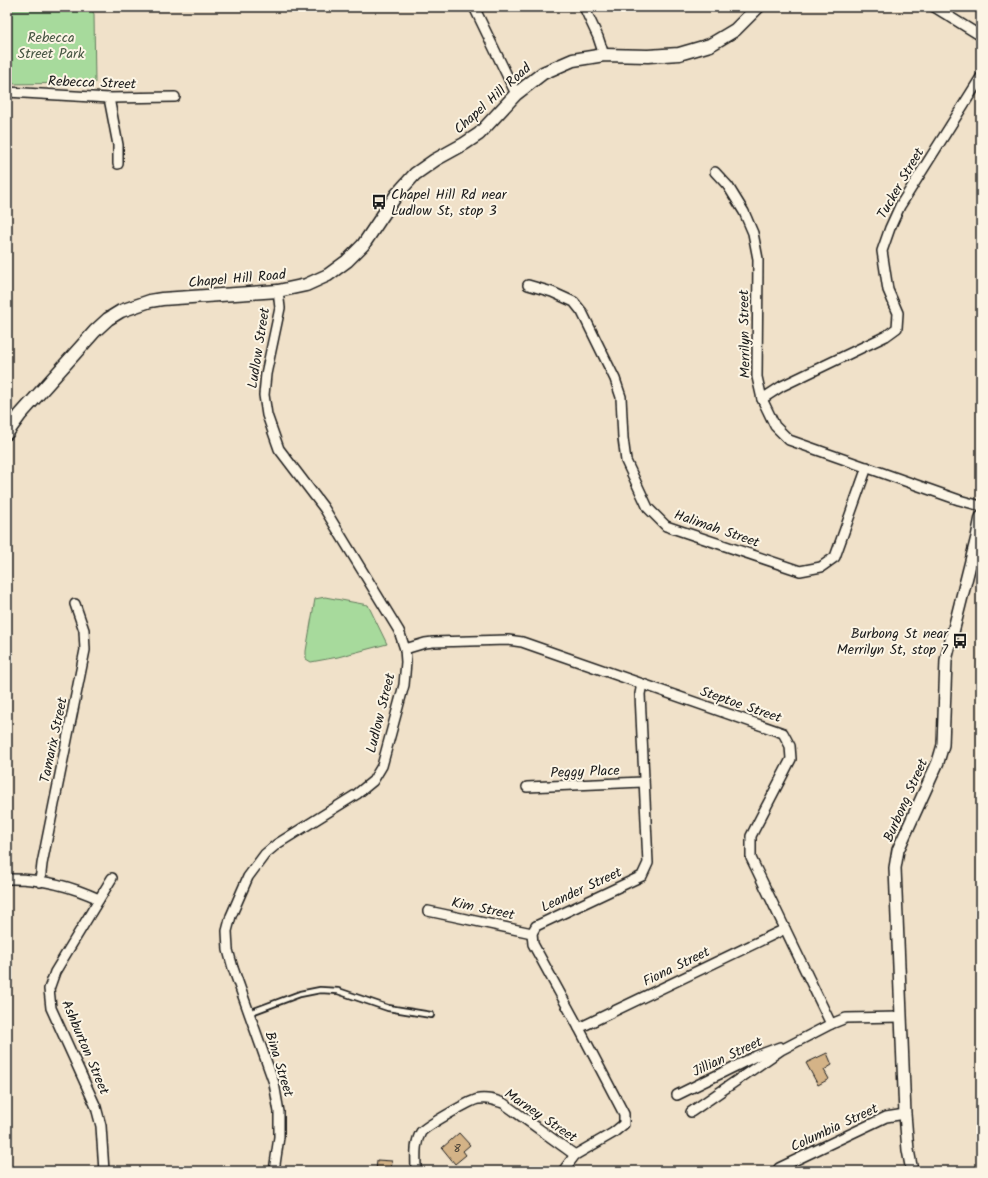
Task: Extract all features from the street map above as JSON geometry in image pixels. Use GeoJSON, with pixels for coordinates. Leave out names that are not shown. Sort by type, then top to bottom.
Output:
{"type":"FeatureCollection","features":[{"type":"Feature","properties":{"kind":"main road","name":"Chapel Hill Road"},"geometry":{"type":"LineString","coordinates":[[7,433],[20,415],[95,331],[108,319],[121,311],[136,305],[162,299],[278,292],[306,285],[328,275],[348,261],[363,245],[397,194],[415,174],[435,160],[479,134],[516,94],[543,73],[573,60],[604,55],[648,56],[679,54],[710,45],[735,30],[758,7]]}},
{"type":"Feature","properties":{"kind":"street"},"geometry":{"type":"LineString","coordinates":[[474,7],[516,94]]}},
{"type":"Feature","properties":{"kind":"street"},"geometry":{"type":"LineString","coordinates":[[584,7],[604,55]]}},
{"type":"Feature","properties":{"kind":"street"},"geometry":{"type":"LineString","coordinates":[[934,7],[981,36]]}},
{"type":"Feature","properties":{"kind":"street","name":"Tucker Street"},"geometry":{"type":"LineString","coordinates":[[762,399],[782,386],[886,336],[897,328],[898,313],[888,290],[882,251],[900,206],[981,77]]}},
{"type":"Feature","properties":{"kind":"street","name":"Rebecca Street"},"geometry":{"type":"LineString","coordinates":[[7,92],[109,98],[175,97]]}},
{"type":"Feature","properties":{"kind":"street"},"geometry":{"type":"LineString","coordinates":[[109,98],[118,145],[118,164]]}},
{"type":"Feature","properties":{"kind":"street","name":"Merrilyn Street"},"geometry":{"type":"LineString","coordinates":[[715,172],[728,186],[744,212],[753,233],[758,259],[756,377],[762,399],[774,426],[789,440],[959,500],[981,506]]}},
{"type":"Feature","properties":{"kind":"street","name":"Halimah Street"},"geometry":{"type":"LineString","coordinates":[[528,285],[552,292],[574,302],[582,312],[615,379],[621,397],[626,461],[648,508],[666,526],[800,571],[821,567],[835,557],[867,467]]}},
{"type":"Feature","properties":{"kind":"street","name":"Ludlow Street"},"geometry":{"type":"LineString","coordinates":[[249,1014],[228,950],[227,931],[231,916],[248,877],[264,854],[277,844],[357,794],[373,781],[382,766],[404,685],[406,662],[405,649],[399,631],[324,508],[280,449],[267,415],[264,395],[266,374],[280,308],[278,292]]}},
{"type":"Feature","properties":{"kind":"street","name":"Burbong Street"},"geometry":{"type":"LineString","coordinates":[[912,1171],[908,1150],[905,1114],[895,868],[898,850],[938,762],[943,744],[946,660],[981,517]]}},
{"type":"Feature","properties":{"kind":"street","name":"Tamarix Street"},"geometry":{"type":"LineString","coordinates":[[40,882],[42,864],[85,650],[84,630],[75,604]]}},
{"type":"Feature","properties":{"kind":"street","name":"Steptoe Street"},"geometry":{"type":"LineString","coordinates":[[405,649],[433,642],[508,640],[522,642],[783,733],[790,746],[791,758],[751,836],[751,858],[831,1024]]}},
{"type":"Feature","properties":{"kind":"street","name":"Leander Street"},"geometry":{"type":"LineString","coordinates":[[532,933],[536,926],[642,876],[648,863],[640,694],[642,684]]}},
{"type":"Feature","properties":{"kind":"street","name":"Peggy Place"},"geometry":{"type":"LineString","coordinates":[[527,787],[643,782]]}},
{"type":"Feature","properties":{"kind":"street","name":"Ashburton Street"},"geometry":{"type":"LineString","coordinates":[[104,1171],[101,1126],[96,1107],[51,1008],[49,989],[55,972],[112,878]]}},
{"type":"Feature","properties":{"kind":"street"},"geometry":{"type":"LineString","coordinates":[[7,879],[40,882],[82,891],[99,899]]}},
{"type":"Feature","properties":{"kind":"street","name":"Kim Street"},"geometry":{"type":"LineString","coordinates":[[428,911],[532,933]]}},
{"type":"Feature","properties":{"kind":"street","name":"Fiona Street"},"geometry":{"type":"LineString","coordinates":[[579,1028],[785,929]]}},
{"type":"Feature","properties":{"kind":"street"},"geometry":{"type":"LineString","coordinates":[[532,933],[533,944],[624,1114],[624,1124],[613,1134],[575,1155],[563,1171]]}},
{"type":"Feature","properties":{"kind":"street","name":"Bina Street"},"geometry":{"type":"LineString","coordinates":[[249,1014],[274,1083],[279,1112],[279,1137],[274,1171]]}},
{"type":"Feature","properties":{"kind":"street"},"geometry":{"type":"LineString","coordinates":[[831,1024],[846,1018],[900,1016]]}},
{"type":"Feature","properties":{"kind":"street","name":"Jillian Street"},"geometry":{"type":"LineString","coordinates":[[677,1095],[756,1056],[791,1044],[831,1024]]}},
{"type":"Feature","properties":{"kind":"street","name":"Jillian Street"},"geometry":{"type":"LineString","coordinates":[[691,1112],[791,1044]]}},
{"type":"Feature","properties":{"kind":"street","name":"Marney Street"},"geometry":{"type":"LineString","coordinates":[[416,1171],[416,1145],[422,1131],[433,1123],[477,1099],[489,1098],[503,1103],[575,1155]]}},
{"type":"Feature","properties":{"kind":"street","name":"Columbia Street"},"geometry":{"type":"LineString","coordinates":[[777,1171],[779,1168],[886,1118],[905,1114]]}},
{"type":"Feature","properties":{"kind":"lane"},"geometry":{"type":"LineString","coordinates":[[249,1014],[300,994],[320,990],[338,991],[388,1008],[431,1015]]}},
{"type":"Feature","properties":{"kind":"green space","name":"Rebecca Street Park"},"geometry":{"type":"Polygon","coordinates":[[[7,7],[90,7],[94,14],[95,83],[7,84],[7,7]]]}},
{"type":"Feature","properties":{"kind":"green space"},"geometry":{"type":"Polygon","coordinates":[[[325,597],[368,605],[387,644],[338,657],[311,662],[306,659],[315,599],[325,597]]]}},
{"type":"Feature","properties":{"kind":"building"},"geometry":{"type":"Polygon","coordinates":[[[827,1053],[832,1065],[824,1070],[829,1079],[818,1085],[806,1063],[827,1053]]]}},
{"type":"Feature","properties":{"kind":"building"},"geometry":{"type":"Polygon","coordinates":[[[459,1133],[470,1145],[463,1151],[466,1155],[455,1164],[442,1148],[459,1133]]]}},
{"type":"Feature","properties":{"kind":"building"},"geometry":{"type":"Polygon","coordinates":[[[377,1160],[392,1161],[391,1171],[376,1171],[377,1160]]]}},
{"type":"Feature","properties":{"kind":"place","name":"Chapel Hill Rd near Ludlow St, stop 3"},"geometry":{"type":"Point","coordinates":[379,202]}},
{"type":"Feature","properties":{"kind":"place","name":"Burbong St near Merrilyn St, stop 7"},"geometry":{"type":"Point","coordinates":[960,641]}}]}
